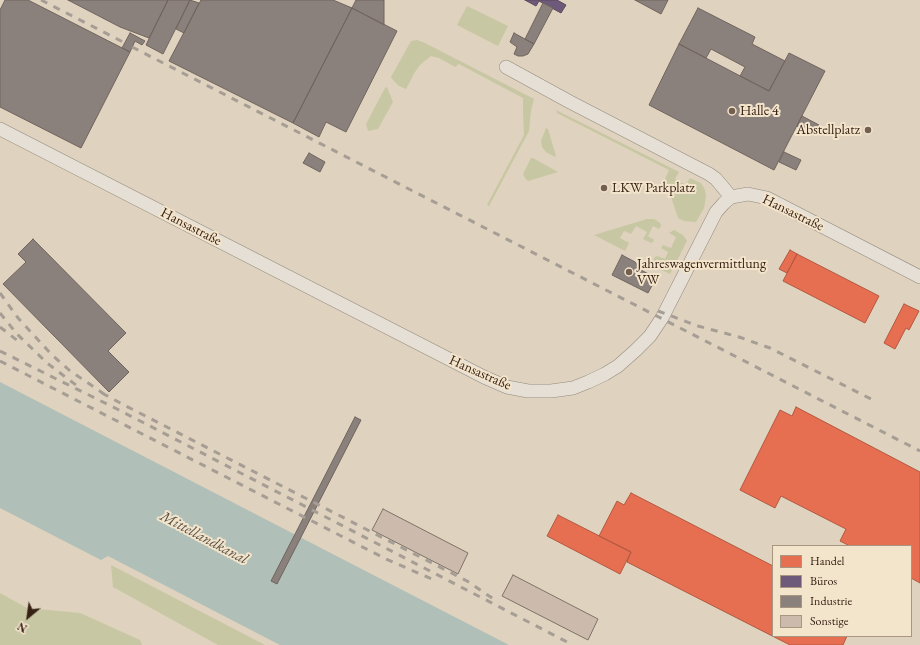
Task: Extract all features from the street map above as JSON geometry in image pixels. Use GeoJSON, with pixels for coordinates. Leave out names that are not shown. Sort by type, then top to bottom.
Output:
{"type":"FeatureCollection","features":[{"type":"Feature","properties":{"kind":"street"},"geometry":{"type":"LineString","coordinates":[[506,67],[709,174],[716,179],[731,197]]}},
{"type":"Feature","properties":{"kind":"street","name":"Hansastraße"},"geometry":{"type":"LineString","coordinates":[[0,129],[484,377],[507,387],[528,391],[551,391],[572,388],[588,382],[618,366],[636,350],[650,336],[662,318],[716,212],[731,197],[748,194],[767,198],[920,277]]}},
{"type":"Feature","properties":{"kind":"green space"},"geometry":{"type":"Polygon","coordinates":[[[467,6],[508,26],[498,46],[457,25],[467,6]]]}},
{"type":"Feature","properties":{"kind":"green space"},"geometry":{"type":"Polygon","coordinates":[[[417,40],[534,99],[529,131],[489,206],[487,205],[524,135],[523,98],[459,64],[455,67],[439,58],[431,56],[420,65],[406,89],[399,86],[391,77],[411,41],[417,40]]]}},
{"type":"Feature","properties":{"kind":"green space"},"geometry":{"type":"Polygon","coordinates":[[[387,87],[393,102],[378,129],[368,131],[366,124],[385,88],[387,87]]]}},
{"type":"Feature","properties":{"kind":"green space"},"geometry":{"type":"Polygon","coordinates":[[[556,110],[679,172],[675,179],[686,185],[690,178],[701,183],[705,190],[706,197],[704,208],[696,222],[684,221],[678,218],[665,179],[669,170],[557,113],[556,110]]]}},
{"type":"Feature","properties":{"kind":"green space"},"geometry":{"type":"Polygon","coordinates":[[[546,128],[548,129],[556,156],[555,157],[546,152],[542,147],[541,141],[546,128]]]}},
{"type":"Feature","properties":{"kind":"green space"},"geometry":{"type":"Polygon","coordinates":[[[531,158],[558,172],[528,181],[523,174],[531,158]]]}},
{"type":"Feature","properties":{"kind":"green space"},"geometry":{"type":"Polygon","coordinates":[[[647,219],[654,219],[660,223],[661,226],[659,229],[653,226],[648,236],[654,240],[653,242],[651,243],[643,239],[647,232],[636,226],[631,234],[624,231],[620,238],[629,243],[625,251],[594,235],[647,219]]]}},
{"type":"Feature","properties":{"kind":"green space"},"geometry":{"type":"Polygon","coordinates":[[[674,230],[683,235],[687,241],[670,274],[651,265],[657,256],[665,259],[668,252],[661,248],[663,245],[671,248],[676,237],[669,233],[674,230]]]}},
{"type":"Feature","properties":{"kind":"green space"},"geometry":{"type":"Polygon","coordinates":[[[111,565],[265,645],[218,645],[113,587],[111,565]]]}},
{"type":"Feature","properties":{"kind":"green space"},"geometry":{"type":"Polygon","coordinates":[[[0,593],[27,608],[80,613],[140,640],[142,645],[0,645],[0,593]]]}},
{"type":"Feature","properties":{"kind":"water","name":"Mittellandkanal"},"geometry":{"type":"Polygon","coordinates":[[[0,382],[509,645],[280,645],[108,556],[101,560],[0,508],[0,382]]]}},
{"type":"Feature","properties":{"kind":"building: Handel"},"geometry":{"type":"Polygon","coordinates":[[[790,250],[797,254],[787,273],[779,269],[790,250]]]}},
{"type":"Feature","properties":{"kind":"building: Handel"},"geometry":{"type":"Polygon","coordinates":[[[797,254],[879,296],[865,323],[783,281],[797,254]]]}},
{"type":"Feature","properties":{"kind":"building: Handel"},"geometry":{"type":"Polygon","coordinates":[[[904,304],[919,311],[909,330],[906,328],[895,349],[884,343],[904,304]]]}},
{"type":"Feature","properties":{"kind":"building: Handel"},"geometry":{"type":"Polygon","coordinates":[[[796,407],[920,472],[920,583],[912,579],[912,545],[848,545],[840,541],[846,529],[781,496],[775,508],[740,490],[780,410],[792,416],[796,407]]]}},
{"type":"Feature","properties":{"kind":"building: Handel"},"geometry":{"type":"Polygon","coordinates":[[[631,493],[772,565],[772,636],[627,562],[631,552],[599,536],[617,501],[624,505],[631,493]]]}},
{"type":"Feature","properties":{"kind":"building: Handel"},"geometry":{"type":"Polygon","coordinates":[[[558,515],[631,552],[620,574],[547,536],[558,515]]]}},
{"type":"Feature","properties":{"kind":"building: Handel"},"geometry":{"type":"Polygon","coordinates":[[[774,637],[847,637],[843,645],[790,645],[774,637]]]}},
{"type":"Feature","properties":{"kind":"building: Büros"},"geometry":{"type":"Polygon","coordinates":[[[525,0],[557,0],[566,5],[561,13],[539,1],[536,6],[525,0]]]}},
{"type":"Feature","properties":{"kind":"building: Industrie"},"geometry":{"type":"Polygon","coordinates":[[[5,0],[28,0],[130,52],[81,148],[0,107],[0,10],[5,0]]]}},
{"type":"Feature","properties":{"kind":"building: Industrie"},"geometry":{"type":"Polygon","coordinates":[[[68,0],[168,0],[149,38],[120,27],[68,0]]]}},
{"type":"Feature","properties":{"kind":"building: Industrie"},"geometry":{"type":"Polygon","coordinates":[[[168,0],[190,0],[163,54],[146,45],[168,0]]]}},
{"type":"Feature","properties":{"kind":"building: Industrie"},"geometry":{"type":"Polygon","coordinates":[[[190,0],[199,3],[184,33],[176,29],[190,0]]]}},
{"type":"Feature","properties":{"kind":"building: Industrie"},"geometry":{"type":"Polygon","coordinates":[[[201,0],[333,0],[352,8],[293,123],[169,61],[201,0]]]}},
{"type":"Feature","properties":{"kind":"building: Industrie"},"geometry":{"type":"Polygon","coordinates":[[[356,0],[384,0],[384,25],[352,8],[356,0]]]}},
{"type":"Feature","properties":{"kind":"building: Industrie"},"geometry":{"type":"Polygon","coordinates":[[[635,0],[668,0],[661,14],[635,0]]]}},
{"type":"Feature","properties":{"kind":"building: Industrie"},"geometry":{"type":"Polygon","coordinates":[[[543,3],[553,8],[534,44],[525,39],[543,3]]]}},
{"type":"Feature","properties":{"kind":"building: Industrie"},"geometry":{"type":"Polygon","coordinates":[[[352,8],[397,31],[346,132],[326,122],[319,137],[293,123],[352,8]]]}},
{"type":"Feature","properties":{"kind":"building: Industrie"},"geometry":{"type":"Polygon","coordinates":[[[698,8],[755,37],[752,44],[785,61],[769,91],[740,76],[745,67],[711,49],[706,58],[679,44],[698,8]]]}},
{"type":"Feature","properties":{"kind":"building: Industrie"},"geometry":{"type":"Polygon","coordinates":[[[130,33],[145,41],[142,45],[135,41],[130,52],[122,48],[130,33]]]}},
{"type":"Feature","properties":{"kind":"building: Industrie"},"geometry":{"type":"Polygon","coordinates":[[[514,33],[534,44],[528,54],[518,56],[514,54],[517,47],[510,42],[514,33]]]}},
{"type":"Feature","properties":{"kind":"building: Industrie","name":"Halle 4"},"geometry":{"type":"Polygon","coordinates":[[[679,44],[769,91],[789,53],[825,71],[774,170],[649,105],[679,44]]]}},
{"type":"Feature","properties":{"kind":"building: Industrie"},"geometry":{"type":"Polygon","coordinates":[[[802,116],[819,125],[814,135],[797,126],[802,116]]]}},
{"type":"Feature","properties":{"kind":"building: Industrie"},"geometry":{"type":"Polygon","coordinates":[[[784,152],[801,160],[796,170],[779,162],[784,152]]]}},
{"type":"Feature","properties":{"kind":"building: Industrie"},"geometry":{"type":"Polygon","coordinates":[[[309,153],[325,162],[320,172],[303,163],[309,153]]]}},
{"type":"Feature","properties":{"kind":"building: Industrie"},"geometry":{"type":"Polygon","coordinates":[[[33,239],[126,333],[108,351],[129,372],[109,392],[3,284],[26,262],[18,254],[33,239]]]}},
{"type":"Feature","properties":{"kind":"building: Industrie","name":"Jahreswagenvermittlung VW"},"geometry":{"type":"Polygon","coordinates":[[[622,255],[635,262],[641,270],[656,278],[648,293],[612,275],[622,255]]]}},
{"type":"Feature","properties":{"kind":"building: Industrie"},"geometry":{"type":"Polygon","coordinates":[[[355,417],[361,420],[277,584],[271,581],[355,417]]]}},
{"type":"Feature","properties":{"kind":"building: Sonstige"},"geometry":{"type":"Polygon","coordinates":[[[383,509],[468,553],[458,574],[372,530],[383,509]]]}},
{"type":"Feature","properties":{"kind":"building: Sonstige"},"geometry":{"type":"Polygon","coordinates":[[[513,575],[598,619],[588,640],[502,596],[513,575]]]}},
{"type":"Feature","properties":{"kind":"railway"},"geometry":{"type":"LineString","coordinates":[[41,0],[125,43]]}},
{"type":"Feature","properties":{"kind":"railway"},"geometry":{"type":"LineString","coordinates":[[132,47],[920,451]]}},
{"type":"Feature","properties":{"kind":"railway"},"geometry":{"type":"LineString","coordinates":[[0,293],[18,318],[52,355],[69,370],[107,396]]}},
{"type":"Feature","properties":{"kind":"railway"},"geometry":{"type":"LineString","coordinates":[[658,311],[698,326],[739,337],[770,348],[873,400]]}},
{"type":"Feature","properties":{"kind":"railway"},"geometry":{"type":"LineString","coordinates":[[0,313],[17,334],[47,363],[76,385]]}},
{"type":"Feature","properties":{"kind":"railway"},"geometry":{"type":"LineString","coordinates":[[0,327],[18,341]]}},
{"type":"Feature","properties":{"kind":"railway"},"geometry":{"type":"LineString","coordinates":[[0,351],[117,409],[573,645]]}},
{"type":"Feature","properties":{"kind":"railway"},"geometry":{"type":"LineString","coordinates":[[0,361],[386,559],[434,580]]}},
{"type":"Feature","properties":{"kind":"railway"},"geometry":{"type":"LineString","coordinates":[[102,393],[467,581],[498,602]]}},
{"type":"Feature","properties":{"kind":"place","name":"Halle 4"},"geometry":{"type":"Point","coordinates":[732,111]}},
{"type":"Feature","properties":{"kind":"place","name":"Abstellplatz"},"geometry":{"type":"Point","coordinates":[868,130]}},
{"type":"Feature","properties":{"kind":"place","name":"LKW Parkplatz"},"geometry":{"type":"Point","coordinates":[604,188]}},
{"type":"Feature","properties":{"kind":"place","name":"Jahreswagenvermittlung VW"},"geometry":{"type":"Point","coordinates":[629,272]}}]}
